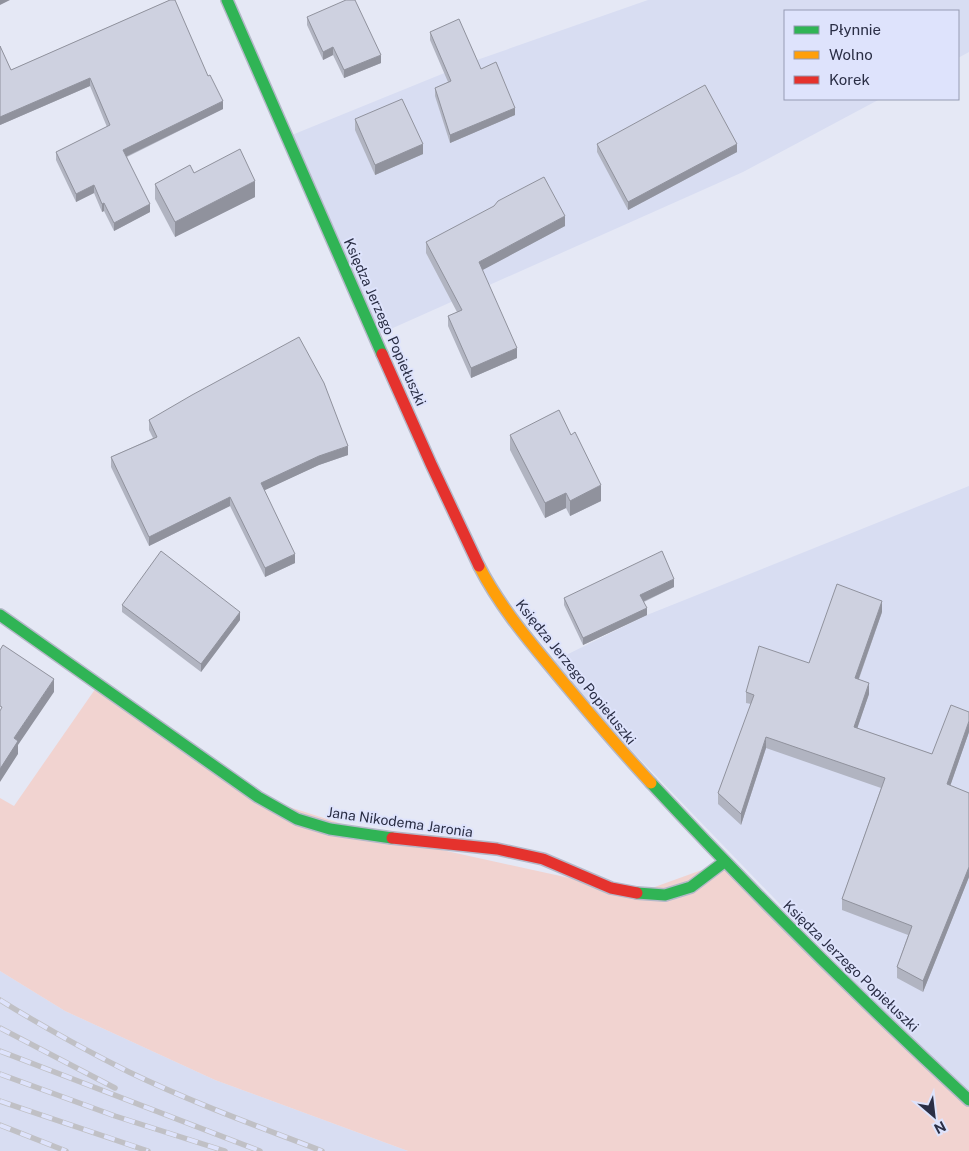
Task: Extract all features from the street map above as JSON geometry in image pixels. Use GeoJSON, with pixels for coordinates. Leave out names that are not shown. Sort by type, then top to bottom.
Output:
{"type":"FeatureCollection","features":[{"type":"Feature","properties":{"kind":"main road","name":"Księdza Jerzego Popiełuszki"},"geometry":{"type":"LineString","coordinates":[[227,0],[431,464],[484,576],[503,607],[604,732],[724,862],[908,1044],[969,1100]]}},
{"type":"Feature","properties":{"kind":"main road","name":"Jana Nikodema Jaronia"},"geometry":{"type":"LineString","coordinates":[[0,615],[258,797],[297,820],[347,832],[497,849],[543,860],[611,888],[638,893],[665,895],[691,887],[724,862]]}},
{"type":"Feature","properties":{"kind":"shaded area"},"geometry":{"type":"Polygon","coordinates":[[[648,0],[969,0],[969,52],[959,57],[959,10],[784,10],[784,100],[878,100],[743,172],[375,336],[287,137],[474,61],[648,0]]]}},
{"type":"Feature","properties":{"kind":"shaded area"},"geometry":{"type":"Polygon","coordinates":[[[969,486],[969,1100],[548,664],[647,615],[969,486]]]}},
{"type":"Feature","properties":{"kind":"shaded area"},"geometry":{"type":"Polygon","coordinates":[[[98,685],[258,797],[383,837],[638,893],[724,862],[969,1100],[969,1151],[408,1151],[215,1080],[65,1011],[0,971],[0,798],[14,806],[98,685]]]}},
{"type":"Feature","properties":{"kind":"shaded area"},"geometry":{"type":"Polygon","coordinates":[[[0,971],[65,1011],[215,1080],[408,1151],[0,1151],[0,971]]]}},
{"type":"Feature","properties":{"kind":"building"},"geometry":{"type":"Polygon","coordinates":[[[170,0],[175,0],[208,76],[210,75],[223,101],[123,150],[150,204],[114,223],[104,203],[102,204],[94,185],[76,194],[56,152],[110,125],[90,78],[0,117],[0,46],[11,70],[170,0]]]}},
{"type":"Feature","properties":{"kind":"building"},"geometry":{"type":"Polygon","coordinates":[[[346,0],[355,0],[381,55],[344,70],[333,47],[323,52],[307,17],[346,0]]]}},
{"type":"Feature","properties":{"kind":"building"},"geometry":{"type":"Polygon","coordinates":[[[459,19],[481,69],[496,62],[515,108],[450,135],[435,88],[451,81],[430,32],[459,19]]]}},
{"type":"Feature","properties":{"kind":"building"},"geometry":{"type":"Polygon","coordinates":[[[705,85],[737,144],[628,202],[597,144],[705,85]]]}},
{"type":"Feature","properties":{"kind":"building"},"geometry":{"type":"Polygon","coordinates":[[[402,99],[423,144],[375,165],[355,119],[402,99]]]}},
{"type":"Feature","properties":{"kind":"building"},"geometry":{"type":"Polygon","coordinates":[[[240,149],[255,181],[175,222],[155,184],[190,165],[194,173],[240,149]]]}},
{"type":"Feature","properties":{"kind":"building"},"geometry":{"type":"Polygon","coordinates":[[[544,177],[565,216],[479,262],[517,348],[471,368],[448,316],[462,310],[426,242],[544,177]]]}},
{"type":"Feature","properties":{"kind":"building"},"geometry":{"type":"Polygon","coordinates":[[[299,337],[324,383],[348,446],[319,456],[261,483],[295,554],[265,568],[230,497],[149,537],[111,457],[157,437],[149,420],[299,337]]]}},
{"type":"Feature","properties":{"kind":"building"},"geometry":{"type":"Polygon","coordinates":[[[559,410],[571,435],[575,432],[601,485],[570,501],[566,493],[545,503],[510,435],[559,410]]]}},
{"type":"Feature","properties":{"kind":"building"},"geometry":{"type":"Polygon","coordinates":[[[161,551],[240,612],[201,664],[122,605],[161,551]]]}},
{"type":"Feature","properties":{"kind":"building"},"geometry":{"type":"Polygon","coordinates":[[[662,551],[674,579],[640,595],[647,608],[583,638],[564,598],[662,551]]]}},
{"type":"Feature","properties":{"kind":"building"},"geometry":{"type":"Polygon","coordinates":[[[837,584],[882,601],[855,678],[869,683],[854,727],[932,754],[951,705],[969,712],[969,721],[947,784],[969,793],[969,867],[923,981],[897,967],[912,926],[842,899],[885,778],[766,737],[741,814],[718,793],[754,695],[746,692],[759,646],[809,663],[837,584]]]}},
{"type":"Feature","properties":{"kind":"building"},"geometry":{"type":"Polygon","coordinates":[[[3,645],[54,679],[14,738],[18,741],[0,769],[0,711],[2,707],[0,706],[0,650],[3,645]]]}},
{"type":"Feature","properties":{"kind":"railway"},"geometry":{"type":"LineString","coordinates":[[0,1000],[64,1038],[152,1083],[200,1104],[322,1151]]}},
{"type":"Feature","properties":{"kind":"railway"},"geometry":{"type":"LineString","coordinates":[[0,1028],[115,1088]]}},
{"type":"Feature","properties":{"kind":"railway"},"geometry":{"type":"LineString","coordinates":[[0,1051],[260,1151]]}},
{"type":"Feature","properties":{"kind":"railway"},"geometry":{"type":"LineString","coordinates":[[0,1074],[115,1116],[225,1151]]}},
{"type":"Feature","properties":{"kind":"railway"},"geometry":{"type":"LineString","coordinates":[[0,1101],[148,1151]]}},
{"type":"Feature","properties":{"kind":"railway"},"geometry":{"type":"LineString","coordinates":[[0,1125],[66,1151]]}},
{"type":"Feature","properties":{"kind":"traffic: fast"},"geometry":{"type":"LineString","coordinates":[[227,0],[382,354]]}},
{"type":"Feature","properties":{"kind":"traffic: fast"},"geometry":{"type":"LineString","coordinates":[[0,615],[258,797],[297,819],[330,829],[392,838]]}},
{"type":"Feature","properties":{"kind":"traffic: fast"},"geometry":{"type":"LineString","coordinates":[[651,783],[728,865],[807,944],[969,1100]]}},
{"type":"Feature","properties":{"kind":"traffic: fast"},"geometry":{"type":"LineString","coordinates":[[637,893],[665,895],[691,887],[724,862]]}},
{"type":"Feature","properties":{"kind":"traffic: slow"},"geometry":{"type":"LineString","coordinates":[[479,566],[503,606],[531,642],[651,783]]}},
{"type":"Feature","properties":{"kind":"traffic: jam"},"geometry":{"type":"LineString","coordinates":[[382,354],[479,566]]}},
{"type":"Feature","properties":{"kind":"traffic: jam"},"geometry":{"type":"LineString","coordinates":[[392,838],[497,849],[543,859],[611,888],[637,893]]}}]}
